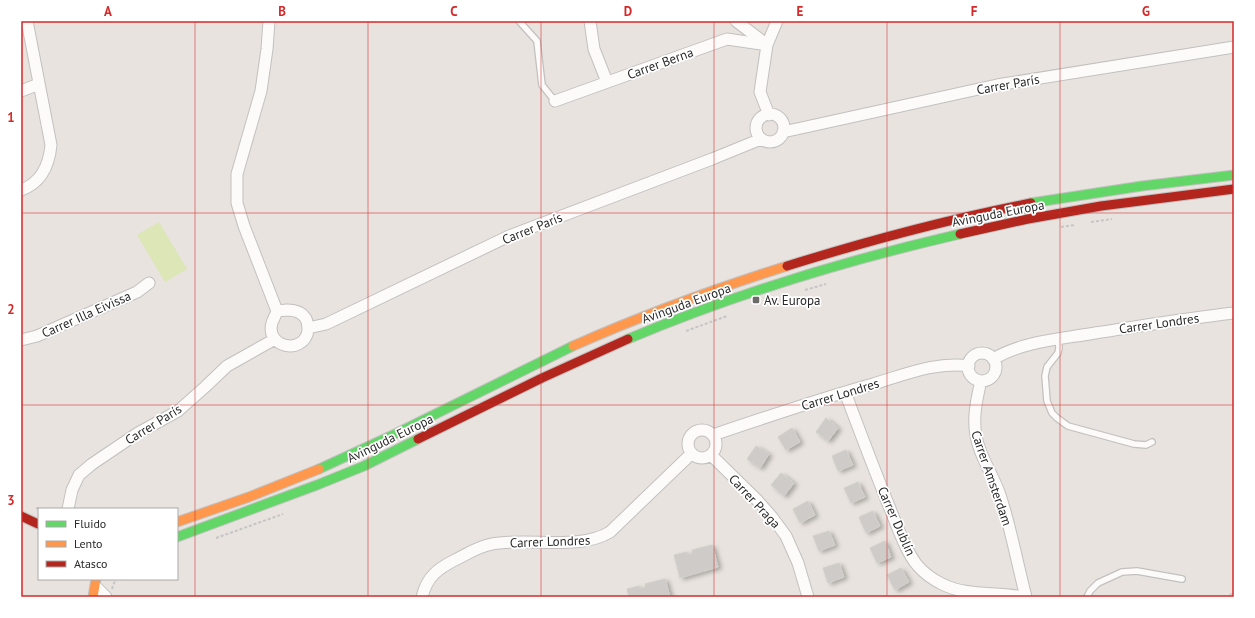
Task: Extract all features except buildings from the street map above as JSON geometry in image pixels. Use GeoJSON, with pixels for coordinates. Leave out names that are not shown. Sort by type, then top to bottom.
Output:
{"type":"FeatureCollection","features":[{"type":"Feature","properties":{"kind":"main road","name":"Avinguda Europa"},"geometry":{"type":"LineString","coordinates":[[178,522],[276,486],[366,448],[574,346],[724,286],[798,262],[906,232],[972,216],[1047,200],[1152,184],[1234,175]]}},
{"type":"Feature","properties":{"kind":"main road","name":"Avinguda Europa"},"geometry":{"type":"LineString","coordinates":[[178,537],[292,496],[364,466],[547,374],[653,328],[729,300],[850,262],[940,238],[1100,206],[1234,189]]}},
{"type":"Feature","properties":{"kind":"main road"},"geometry":{"type":"LineString","coordinates":[[574,346],[580,360]]}},
{"type":"Feature","properties":{"kind":"main road"},"geometry":{"type":"LineString","coordinates":[[21,516],[38,524]]}},
{"type":"Feature","properties":{"kind":"main road"},"geometry":{"type":"LineString","coordinates":[[21,528],[38,524]]}},
{"type":"Feature","properties":{"kind":"street"},"geometry":{"type":"LineString","coordinates":[[21,190],[32,185],[40,178],[49,161],[51,145],[27,21]]}},
{"type":"Feature","properties":{"kind":"street"},"geometry":{"type":"LineString","coordinates":[[269,21],[261,91],[237,174],[237,203],[244,226],[277,311],[271,330],[275,339],[284,346],[299,344],[304,340],[307,334],[308,328],[306,319],[302,314],[294,310],[277,311]]}},
{"type":"Feature","properties":{"kind":"street"},"geometry":{"type":"LineString","coordinates":[[590,21],[594,48],[608,82]]}},
{"type":"Feature","properties":{"kind":"street"},"geometry":{"type":"LineString","coordinates":[[736,21],[767,45]]}},
{"type":"Feature","properties":{"kind":"street"},"geometry":{"type":"LineString","coordinates":[[769,115],[760,92],[767,45],[777,21]]}},
{"type":"Feature","properties":{"kind":"street","name":"Carrer Berna"},"geometry":{"type":"LineString","coordinates":[[555,101],[727,39],[767,45]]}},
{"type":"Feature","properties":{"kind":"street","name":"Carrer París"},"geometry":{"type":"LineString","coordinates":[[783,132],[997,85],[1234,47]]}},
{"type":"Feature","properties":{"kind":"street"},"geometry":{"type":"LineString","coordinates":[[21,91],[39,84]]}},
{"type":"Feature","properties":{"kind":"street"},"geometry":{"type":"LineString","coordinates":[[769,115],[777,116],[780,119],[783,123],[783,132],[778,139],[769,142],[761,139],[756,131],[758,122],[764,116],[769,115]]}},
{"type":"Feature","properties":{"kind":"street","name":"Carrer París"},"geometry":{"type":"LineString","coordinates":[[308,328],[326,324],[509,236],[761,139]]}},
{"type":"Feature","properties":{"kind":"street","name":"Carrer Illa Eivissa"},"geometry":{"type":"LineString","coordinates":[[21,340],[37,336],[130,295],[149,283]]}},
{"type":"Feature","properties":{"kind":"street","name":"Carrer Londres"},"geometry":{"type":"LineString","coordinates":[[993,359],[1010,350],[1030,344],[1140,326],[1234,313]]}},
{"type":"Feature","properties":{"kind":"street","name":"Carrer París"},"geometry":{"type":"LineString","coordinates":[[68,508],[72,490],[79,475],[92,464],[138,433],[178,411],[227,366],[275,339]]}},
{"type":"Feature","properties":{"kind":"street"},"geometry":{"type":"LineString","coordinates":[[986,354],[993,359],[996,364],[995,373],[989,379],[981,381],[973,377],[969,370],[969,366],[973,358],[977,355],[986,354]]}},
{"type":"Feature","properties":{"kind":"street","name":"Carrer Londres"},"geometry":{"type":"LineString","coordinates":[[713,435],[845,392],[932,367],[948,364],[969,366]]}},
{"type":"Feature","properties":{"kind":"street","name":"Carrer Amsterdam"},"geometry":{"type":"LineString","coordinates":[[981,381],[976,402],[975,430],[980,450],[1000,495],[1012,538],[1024,597]]}},
{"type":"Feature","properties":{"kind":"street","name":"Carrer Dublín"},"geometry":{"type":"LineString","coordinates":[[845,392],[868,455],[896,523],[917,566],[932,578],[953,589],[1024,597]]}},
{"type":"Feature","properties":{"kind":"street"},"geometry":{"type":"LineString","coordinates":[[700,430],[705,430],[713,435],[716,444],[711,455],[701,459],[696,458],[691,454],[688,447],[688,442],[692,434],[700,430]]}},
{"type":"Feature","properties":{"kind":"street","name":"Carrer Londres"},"geometry":{"type":"LineString","coordinates":[[422,597],[427,584],[437,570],[481,547],[501,543],[583,542],[601,537],[610,532],[691,454]]}},
{"type":"Feature","properties":{"kind":"street","name":"Carrer Praga"},"geometry":{"type":"LineString","coordinates":[[711,455],[758,501],[786,536],[793,551],[808,597]]}},
{"type":"Feature","properties":{"kind":"street"},"geometry":{"type":"LineString","coordinates":[[96,585],[109,595]]}},
{"type":"Feature","properties":{"kind":"lane"},"geometry":{"type":"LineString","coordinates":[[519,21],[537,41],[542,85],[555,101]]}},
{"type":"Feature","properties":{"kind":"lane"},"geometry":{"type":"LineString","coordinates":[[1058,339],[1058,353],[1047,367],[1044,376],[1047,401],[1052,413],[1068,426],[1134,444],[1146,445],[1152,442]]}},
{"type":"Feature","properties":{"kind":"lane"},"geometry":{"type":"LineString","coordinates":[[1087,597],[1090,590],[1098,584],[1122,572],[1136,571],[1182,579]]}},
{"type":"Feature","properties":{"kind":"path"},"geometry":{"type":"LineString","coordinates":[[1091,222],[1112,219]]}},
{"type":"Feature","properties":{"kind":"path"},"geometry":{"type":"LineString","coordinates":[[1054,229],[1076,225]]}},
{"type":"Feature","properties":{"kind":"path"},"geometry":{"type":"LineString","coordinates":[[805,290],[827,284]]}},
{"type":"Feature","properties":{"kind":"path"},"geometry":{"type":"LineString","coordinates":[[680,333],[732,315]]}},
{"type":"Feature","properties":{"kind":"path"},"geometry":{"type":"LineString","coordinates":[[212,540],[288,512]]}},
{"type":"Feature","properties":{"kind":"path"},"geometry":{"type":"LineString","coordinates":[[109,595],[116,580]]}},
{"type":"Feature","properties":{"kind":"green space"},"geometry":{"type":"Polygon","coordinates":[[[159,222],[187,269],[165,282],[137,235],[159,222]]]}},
{"type":"Feature","properties":{"kind":"traffic: fast"},"geometry":{"type":"LineString","coordinates":[[1031,203],[1142,186],[1234,175]]}},
{"type":"Feature","properties":{"kind":"traffic: fast"},"geometry":{"type":"LineString","coordinates":[[628,339],[709,307],[792,279],[876,255],[960,234]]}},
{"type":"Feature","properties":{"kind":"traffic: fast"},"geometry":{"type":"LineString","coordinates":[[319,469],[395,434],[573,346]]}},
{"type":"Feature","properties":{"kind":"traffic: fast"},"geometry":{"type":"LineString","coordinates":[[178,537],[364,466],[418,439]]}},
{"type":"Feature","properties":{"kind":"traffic: slow"},"geometry":{"type":"LineString","coordinates":[[573,346],[679,303],[787,266]]}},
{"type":"Feature","properties":{"kind":"traffic: slow"},"geometry":{"type":"LineString","coordinates":[[178,522],[249,497],[319,469]]}},
{"type":"Feature","properties":{"kind":"traffic: slow"},"geometry":{"type":"LineString","coordinates":[[93,597],[96,580]]}},
{"type":"Feature","properties":{"kind":"traffic: jam"},"geometry":{"type":"LineString","coordinates":[[960,234],[1028,219],[1101,206],[1234,189]]}},
{"type":"Feature","properties":{"kind":"traffic: jam"},"geometry":{"type":"LineString","coordinates":[[787,266],[908,231],[1031,203]]}},
{"type":"Feature","properties":{"kind":"traffic: jam"},"geometry":{"type":"LineString","coordinates":[[418,439],[542,378],[628,339]]}},
{"type":"Feature","properties":{"kind":"traffic: jam"},"geometry":{"type":"LineString","coordinates":[[21,516],[38,524]]}},
{"type":"Feature","properties":{"kind":"place","name":"Av. Europa"},"geometry":{"type":"Point","coordinates":[756,300]}}]}
